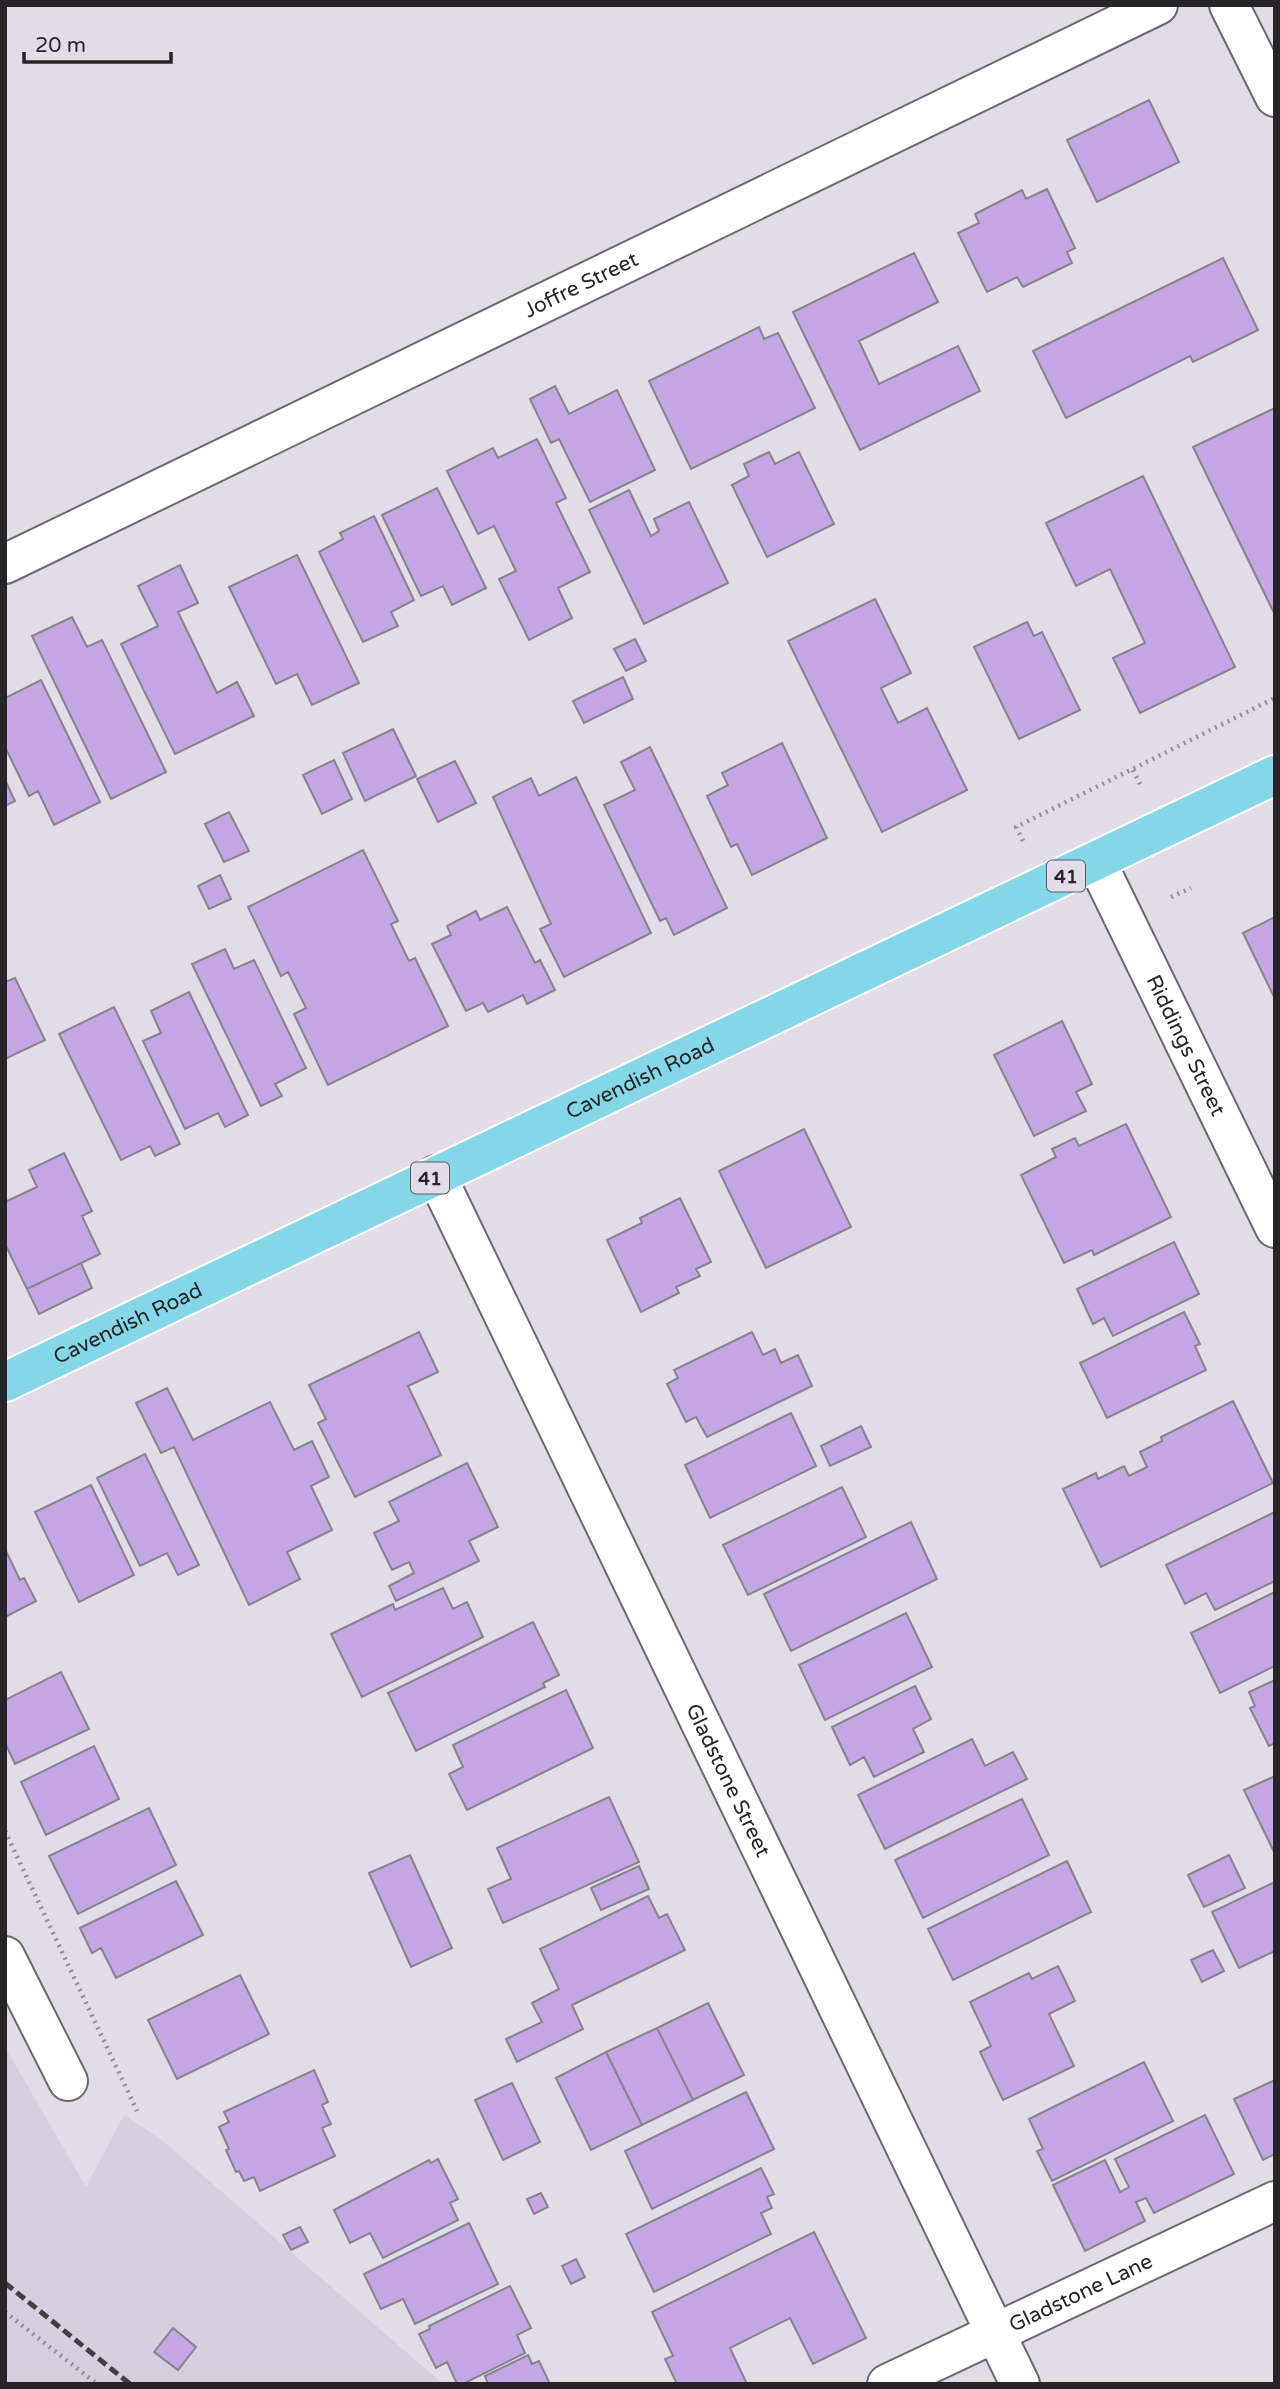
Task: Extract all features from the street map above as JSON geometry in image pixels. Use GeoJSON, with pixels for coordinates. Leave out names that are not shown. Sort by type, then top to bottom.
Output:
{"type":"FeatureCollection","features":[{"type":"Feature","properties":{"kind":"main road","name":"Cavendish Road"},"geometry":{"type":"LineString","coordinates":[[5,1382],[1275,775]]}},
{"type":"Feature","properties":{"kind":"street","name":"Joffre Street"},"geometry":{"type":"LineString","coordinates":[[5,564],[1158,5]]}},
{"type":"Feature","properties":{"kind":"street"},"geometry":{"type":"LineString","coordinates":[[1229,5],[1275,97]]}},
{"type":"Feature","properties":{"kind":"street","name":"Riddings Street"},"geometry":{"type":"LineString","coordinates":[[1096,861],[1275,1228]]}},
{"type":"Feature","properties":{"kind":"street","name":"Gladstone Street"},"geometry":{"type":"LineString","coordinates":[[436,1175],[1020,2384]]}},
{"type":"Feature","properties":{"kind":"street"},"geometry":{"type":"LineString","coordinates":[[5,1956],[68,2081]]}},
{"type":"Feature","properties":{"kind":"street","name":"Gladstone Lane"},"geometry":{"type":"LineString","coordinates":[[887,2384],[1275,2202]]}},
{"type":"Feature","properties":{"kind":"path"},"geometry":{"type":"LineString","coordinates":[[1023,841],[1016,827],[1275,698]]}},
{"type":"Feature","properties":{"kind":"path"},"geometry":{"type":"LineString","coordinates":[[1133,769],[1140,785]]}},
{"type":"Feature","properties":{"kind":"path"},"geometry":{"type":"LineString","coordinates":[[1171,897],[1191,888]]}},
{"type":"Feature","properties":{"kind":"path"},"geometry":{"type":"LineString","coordinates":[[5,1831],[137,2111]]}},
{"type":"Feature","properties":{"kind":"path"},"geometry":{"type":"LineString","coordinates":[[5,2312],[97,2384]]}},
{"type":"Feature","properties":{"kind":"shaded area"},"geometry":{"type":"Polygon","coordinates":[[[5,2047],[86,2187],[124,2115],[162,2140],[443,2384],[5,2384],[5,2047]]]}},
{"type":"Feature","properties":{"kind":"building"},"geometry":{"type":"Polygon","coordinates":[[[1149,100],[1179,162],[1097,202],[1067,140],[1149,100]]]}},
{"type":"Feature","properties":{"kind":"building"},"geometry":{"type":"Polygon","coordinates":[[[1047,189],[1075,248],[1067,252],[1072,263],[1023,287],[1017,277],[987,292],[958,233],[979,223],[975,214],[1022,190],[1026,199],[1047,189]]]}},
{"type":"Feature","properties":{"kind":"building"},"geometry":{"type":"Polygon","coordinates":[[[914,253],[938,302],[859,341],[879,384],[958,346],[980,391],[860,450],[793,312],[914,253]]]}},
{"type":"Feature","properties":{"kind":"building"},"geometry":{"type":"Polygon","coordinates":[[[1223,258],[1258,330],[1193,362],[1190,356],[1066,418],[1033,351],[1223,258]]]}},
{"type":"Feature","properties":{"kind":"building"},"geometry":{"type":"Polygon","coordinates":[[[759,327],[764,339],[778,333],[815,408],[691,469],[649,381],[759,327]]]}},
{"type":"Feature","properties":{"kind":"building"},"geometry":{"type":"Polygon","coordinates":[[[555,386],[569,414],[617,390],[655,470],[590,502],[559,439],[551,443],[530,399],[555,386]]]}},
{"type":"Feature","properties":{"kind":"building"},"geometry":{"type":"Polygon","coordinates":[[[1275,408],[1275,615],[1193,447],[1275,408]]]}},
{"type":"Feature","properties":{"kind":"building"},"geometry":{"type":"Polygon","coordinates":[[[537,439],[566,498],[556,503],[590,572],[558,588],[572,618],[529,640],[499,579],[516,571],[494,526],[478,534],[447,471],[493,448],[498,458],[537,439]]]}},
{"type":"Feature","properties":{"kind":"building"},"geometry":{"type":"Polygon","coordinates":[[[769,452],[775,464],[799,452],[834,524],[767,557],[732,485],[749,476],[744,464],[769,452]]]}},
{"type":"Feature","properties":{"kind":"building"},"geometry":{"type":"Polygon","coordinates":[[[1143,476],[1235,667],[1140,713],[1113,658],[1145,643],[1110,569],[1076,586],[1046,523],[1143,476]]]}},
{"type":"Feature","properties":{"kind":"building"},"geometry":{"type":"Polygon","coordinates":[[[437,488],[486,588],[452,605],[443,586],[421,596],[382,515],[437,488]]]}},
{"type":"Feature","properties":{"kind":"building"},"geometry":{"type":"Polygon","coordinates":[[[629,490],[651,536],[659,531],[654,519],[689,502],[728,583],[644,624],[589,510],[629,490]]]}},
{"type":"Feature","properties":{"kind":"building"},"geometry":{"type":"Polygon","coordinates":[[[374,516],[414,600],[391,612],[398,626],[363,642],[319,552],[343,539],[340,533],[374,516]]]}},
{"type":"Feature","properties":{"kind":"building"},"geometry":{"type":"Polygon","coordinates":[[[297,555],[359,683],[312,705],[297,674],[276,684],[229,587],[297,555]]]}},
{"type":"Feature","properties":{"kind":"building"},"geometry":{"type":"Polygon","coordinates":[[[180,565],[198,603],[178,612],[217,693],[237,682],[254,716],[175,754],[121,644],[158,626],[138,586],[180,565]]]}},
{"type":"Feature","properties":{"kind":"building"},"geometry":{"type":"Polygon","coordinates":[[[875,599],[911,673],[881,688],[898,723],[927,708],[967,790],[882,832],[788,641],[875,599]]]}},
{"type":"Feature","properties":{"kind":"building"},"geometry":{"type":"Polygon","coordinates":[[[72,617],[87,647],[102,640],[166,772],[111,799],[32,636],[72,617]]]}},
{"type":"Feature","properties":{"kind":"building"},"geometry":{"type":"Polygon","coordinates":[[[1027,622],[1034,636],[1042,632],[1080,710],[1019,739],[974,647],[1027,622]]]}},
{"type":"Feature","properties":{"kind":"building"},"geometry":{"type":"Polygon","coordinates":[[[635,639],[646,661],[626,671],[614,649],[635,639]]]}},
{"type":"Feature","properties":{"kind":"building"},"geometry":{"type":"Polygon","coordinates":[[[623,677],[633,699],[584,723],[573,701],[623,677]]]}},
{"type":"Feature","properties":{"kind":"building"},"geometry":{"type":"Polygon","coordinates":[[[41,680],[100,802],[54,825],[38,791],[29,796],[5,747],[5,698],[41,680]]]}},
{"type":"Feature","properties":{"kind":"building"},"geometry":{"type":"Polygon","coordinates":[[[393,729],[416,776],[365,801],[343,753],[393,729]]]}},
{"type":"Feature","properties":{"kind":"building"},"geometry":{"type":"Polygon","coordinates":[[[782,743],[827,838],[752,875],[737,844],[731,847],[707,796],[728,785],[722,773],[782,743]]]}},
{"type":"Feature","properties":{"kind":"building"},"geometry":{"type":"Polygon","coordinates":[[[650,747],[727,908],[674,935],[666,918],[660,921],[604,805],[635,790],[621,762],[650,747]]]}},
{"type":"Feature","properties":{"kind":"building"},"geometry":{"type":"Polygon","coordinates":[[[334,760],[352,799],[322,814],[303,775],[334,760]]]}},
{"type":"Feature","properties":{"kind":"building"},"geometry":{"type":"Polygon","coordinates":[[[455,761],[476,803],[438,822],[417,779],[455,761]]]}},
{"type":"Feature","properties":{"kind":"building"},"geometry":{"type":"Polygon","coordinates":[[[576,777],[651,933],[564,977],[540,929],[551,924],[493,797],[531,778],[539,796],[576,777]]]}},
{"type":"Feature","properties":{"kind":"building"},"geometry":{"type":"Polygon","coordinates":[[[5,780],[15,801],[5,806],[5,780]]]}},
{"type":"Feature","properties":{"kind":"building"},"geometry":{"type":"Polygon","coordinates":[[[229,812],[249,851],[224,862],[205,824],[229,812]]]}},
{"type":"Feature","properties":{"kind":"building"},"geometry":{"type":"Polygon","coordinates":[[[363,850],[398,921],[391,924],[409,961],[415,958],[448,1026],[328,1085],[294,1014],[306,1008],[288,972],[281,976],[248,907],[363,850]]]}},
{"type":"Feature","properties":{"kind":"building"},"geometry":{"type":"Polygon","coordinates":[[[220,875],[231,899],[209,909],[198,886],[220,875]]]}},
{"type":"Feature","properties":{"kind":"building"},"geometry":{"type":"Polygon","coordinates":[[[507,907],[535,963],[540,960],[555,990],[527,1004],[523,995],[488,1012],[483,1003],[466,1011],[432,944],[451,935],[447,926],[476,911],[480,920],[507,907]]]}},
{"type":"Feature","properties":{"kind":"building"},"geometry":{"type":"Polygon","coordinates":[[[1275,917],[1275,999],[1243,933],[1275,917]]]}},
{"type":"Feature","properties":{"kind":"building"},"geometry":{"type":"Polygon","coordinates":[[[225,949],[234,969],[254,960],[306,1068],[275,1084],[282,1096],[261,1106],[192,964],[225,949]]]}},
{"type":"Feature","properties":{"kind":"building"},"geometry":{"type":"Polygon","coordinates":[[[15,978],[45,1040],[5,1059],[5,982],[15,978]]]}},
{"type":"Feature","properties":{"kind":"building"},"geometry":{"type":"Polygon","coordinates":[[[189,992],[248,1115],[225,1127],[218,1113],[185,1129],[143,1041],[161,1033],[151,1011],[189,992]]]}},
{"type":"Feature","properties":{"kind":"building"},"geometry":{"type":"Polygon","coordinates":[[[114,1007],[180,1144],[155,1156],[150,1146],[121,1160],[59,1034],[114,1007]]]}},
{"type":"Feature","properties":{"kind":"building"},"geometry":{"type":"Polygon","coordinates":[[[1062,1021],[1092,1084],[1076,1092],[1086,1111],[1034,1136],[994,1055],[1062,1021]]]}},
{"type":"Feature","properties":{"kind":"building"},"geometry":{"type":"Polygon","coordinates":[[[1126,1124],[1171,1217],[1094,1255],[1092,1250],[1064,1263],[1021,1175],[1056,1157],[1052,1149],[1075,1138],[1079,1146],[1126,1124]]]}},
{"type":"Feature","properties":{"kind":"building"},"geometry":{"type":"Polygon","coordinates":[[[804,1129],[851,1227],[766,1268],[719,1171],[804,1129]]]}},
{"type":"Feature","properties":{"kind":"building"},"geometry":{"type":"Polygon","coordinates":[[[64,1153],[92,1211],[82,1216],[100,1254],[27,1289],[5,1244],[5,1202],[37,1187],[29,1170],[64,1153]]]}},
{"type":"Feature","properties":{"kind":"building"},"geometry":{"type":"Polygon","coordinates":[[[680,1198],[711,1262],[696,1269],[700,1276],[676,1287],[679,1293],[641,1312],[607,1240],[642,1223],[640,1218],[680,1198]]]}},
{"type":"Feature","properties":{"kind":"building"},"geometry":{"type":"Polygon","coordinates":[[[1174,1242],[1199,1294],[1113,1336],[1104,1318],[1093,1324],[1077,1289],[1174,1242]]]}},
{"type":"Feature","properties":{"kind":"building"},"geometry":{"type":"Polygon","coordinates":[[[81,1263],[92,1288],[39,1314],[27,1289],[81,1263]]]}},
{"type":"Feature","properties":{"kind":"building"},"geometry":{"type":"Polygon","coordinates":[[[1184,1312],[1200,1344],[1195,1346],[1206,1370],[1107,1418],[1080,1363],[1184,1312]]]}},
{"type":"Feature","properties":{"kind":"building"},"geometry":{"type":"Polygon","coordinates":[[[419,1332],[438,1372],[408,1386],[441,1455],[355,1497],[318,1423],[326,1419],[309,1385],[419,1332]]]}},
{"type":"Feature","properties":{"kind":"building"},"geometry":{"type":"Polygon","coordinates":[[[752,1332],[763,1355],[775,1349],[781,1363],[798,1355],[812,1386],[707,1437],[696,1417],[686,1422],[667,1384],[678,1378],[674,1370],[752,1332]]]}},
{"type":"Feature","properties":{"kind":"building"},"geometry":{"type":"Polygon","coordinates":[[[167,1388],[193,1440],[270,1402],[294,1450],[312,1441],[329,1477],[311,1486],[332,1530],[287,1552],[300,1579],[249,1605],[174,1447],[161,1453],[136,1403],[167,1388]]]}},
{"type":"Feature","properties":{"kind":"building"},"geometry":{"type":"Polygon","coordinates":[[[1233,1401],[1273,1483],[1101,1567],[1063,1489],[1096,1473],[1098,1479],[1124,1466],[1129,1476],[1147,1467],[1140,1452],[1162,1441],[1161,1437],[1233,1401]]]}},
{"type":"Feature","properties":{"kind":"building"},"geometry":{"type":"Polygon","coordinates":[[[791,1413],[816,1466],[710,1518],[685,1465],[791,1413]]]}},
{"type":"Feature","properties":{"kind":"building"},"geometry":{"type":"Polygon","coordinates":[[[861,1426],[871,1447],[830,1466],[821,1446],[861,1426]]]}},
{"type":"Feature","properties":{"kind":"building"},"geometry":{"type":"Polygon","coordinates":[[[145,1454],[199,1565],[178,1575],[167,1553],[140,1566],[97,1478],[145,1454]]]}},
{"type":"Feature","properties":{"kind":"building"},"geometry":{"type":"Polygon","coordinates":[[[467,1463],[498,1527],[469,1541],[479,1561],[396,1601],[389,1586],[414,1573],[409,1562],[392,1570],[374,1533],[399,1521],[389,1502],[467,1463]]]}},
{"type":"Feature","properties":{"kind":"building"},"geometry":{"type":"Polygon","coordinates":[[[91,1485],[134,1575],[79,1602],[35,1512],[91,1485]]]}},
{"type":"Feature","properties":{"kind":"building"},"geometry":{"type":"Polygon","coordinates":[[[842,1487],[866,1537],[748,1595],[723,1545],[842,1487]]]}},
{"type":"Feature","properties":{"kind":"building"},"geometry":{"type":"Polygon","coordinates":[[[1275,1512],[1275,1581],[1215,1610],[1206,1593],[1185,1604],[1166,1565],[1275,1512]]]}},
{"type":"Feature","properties":{"kind":"building"},"geometry":{"type":"Polygon","coordinates":[[[911,1522],[937,1579],[791,1651],[764,1594],[911,1522]]]}},
{"type":"Feature","properties":{"kind":"building"},"geometry":{"type":"Polygon","coordinates":[[[5,1549],[20,1580],[24,1578],[36,1601],[5,1617],[5,1549]]]}},
{"type":"Feature","properties":{"kind":"building"},"geometry":{"type":"Polygon","coordinates":[[[443,1588],[453,1609],[467,1602],[483,1637],[362,1697],[331,1634],[393,1604],[395,1610],[443,1588]]]}},
{"type":"Feature","properties":{"kind":"building"},"geometry":{"type":"Polygon","coordinates":[[[1275,1592],[1275,1666],[1220,1693],[1191,1633],[1275,1592]]]}},
{"type":"Feature","properties":{"kind":"building"},"geometry":{"type":"Polygon","coordinates":[[[906,1613],[932,1667],[825,1720],[799,1665],[906,1613]]]}},
{"type":"Feature","properties":{"kind":"building"},"geometry":{"type":"Polygon","coordinates":[[[533,1622],[559,1675],[543,1683],[545,1687],[416,1751],[388,1693],[533,1622]]]}},
{"type":"Feature","properties":{"kind":"building"},"geometry":{"type":"Polygon","coordinates":[[[61,1672],[89,1729],[15,1764],[5,1743],[5,1700],[61,1672]]]}},
{"type":"Feature","properties":{"kind":"building"},"geometry":{"type":"Polygon","coordinates":[[[1275,1680],[1275,1743],[1269,1746],[1250,1708],[1255,1706],[1249,1692],[1275,1680]]]}},
{"type":"Feature","properties":{"kind":"building"},"geometry":{"type":"Polygon","coordinates":[[[915,1686],[931,1719],[913,1729],[924,1752],[874,1777],[864,1757],[850,1765],[832,1727],[915,1686]]]}},
{"type":"Feature","properties":{"kind":"building"},"geometry":{"type":"Polygon","coordinates":[[[566,1690],[593,1748],[467,1810],[449,1774],[463,1767],[453,1745],[566,1690]]]}},
{"type":"Feature","properties":{"kind":"building"},"geometry":{"type":"Polygon","coordinates":[[[972,1739],[985,1766],[1013,1752],[1027,1779],[885,1849],[858,1795],[972,1739]]]}},
{"type":"Feature","properties":{"kind":"building"},"geometry":{"type":"Polygon","coordinates":[[[94,1746],[119,1799],[46,1835],[21,1782],[94,1746]]]}},
{"type":"Feature","properties":{"kind":"building"},"geometry":{"type":"Polygon","coordinates":[[[1275,1776],[1275,1851],[1274,1852],[1244,1790],[1275,1776]]]}},
{"type":"Feature","properties":{"kind":"building"},"geometry":{"type":"Polygon","coordinates":[[[609,1797],[639,1862],[503,1923],[488,1889],[511,1879],[497,1848],[609,1797]]]}},
{"type":"Feature","properties":{"kind":"building"},"geometry":{"type":"Polygon","coordinates":[[[1022,1799],[1049,1855],[923,1918],[895,1860],[1022,1799]]]}},
{"type":"Feature","properties":{"kind":"building"},"geometry":{"type":"Polygon","coordinates":[[[149,1808],[176,1865],[78,1914],[49,1856],[149,1808]]]}},
{"type":"Feature","properties":{"kind":"building"},"geometry":{"type":"Polygon","coordinates":[[[410,1855],[452,1948],[411,1967],[369,1873],[410,1855]]]}},
{"type":"Feature","properties":{"kind":"building"},"geometry":{"type":"Polygon","coordinates":[[[1229,1855],[1245,1888],[1204,1907],[1188,1875],[1229,1855]]]}},
{"type":"Feature","properties":{"kind":"building"},"geometry":{"type":"Polygon","coordinates":[[[1067,1861],[1091,1912],[953,1980],[928,1929],[1067,1861]]]}},
{"type":"Feature","properties":{"kind":"building"},"geometry":{"type":"Polygon","coordinates":[[[639,1866],[649,1889],[601,1910],[591,1888],[639,1866]]]}},
{"type":"Feature","properties":{"kind":"building"},"geometry":{"type":"Polygon","coordinates":[[[176,1881],[203,1935],[116,1978],[101,1948],[92,1953],[80,1928],[176,1881]]]}},
{"type":"Feature","properties":{"kind":"building"},"geometry":{"type":"Polygon","coordinates":[[[1275,1882],[1275,1951],[1239,1968],[1212,1912],[1275,1882]]]}},
{"type":"Feature","properties":{"kind":"building"},"geometry":{"type":"Polygon","coordinates":[[[648,1896],[659,1918],[667,1914],[685,1950],[572,2005],[583,2029],[517,2062],[506,2039],[542,2022],[532,2003],[559,1989],[540,1949],[648,1896]]]}},
{"type":"Feature","properties":{"kind":"building"},"geometry":{"type":"Polygon","coordinates":[[[1213,1950],[1224,1971],[1202,1982],[1191,1960],[1213,1950]]]}},
{"type":"Feature","properties":{"kind":"building"},"geometry":{"type":"Polygon","coordinates":[[[1058,1966],[1075,2001],[1049,2014],[1074,2066],[1003,2100],[980,2052],[991,2046],[970,2002],[1029,1973],[1032,1979],[1058,1966]]]}},
{"type":"Feature","properties":{"kind":"building"},"geometry":{"type":"Polygon","coordinates":[[[240,1975],[269,2034],[177,2079],[148,2020],[240,1975]]]}},
{"type":"Feature","properties":{"kind":"building"},"geometry":{"type":"Polygon","coordinates":[[[708,2003],[744,2075],[693,2100],[657,2028],[708,2003]]]}},
{"type":"Feature","properties":{"kind":"building"},"geometry":{"type":"Polygon","coordinates":[[[657,2028],[693,2100],[642,2125],[606,2052],[657,2028]]]}},
{"type":"Feature","properties":{"kind":"building"},"geometry":{"type":"Polygon","coordinates":[[[606,2052],[642,2125],[591,2150],[556,2078],[606,2052]]]}},
{"type":"Feature","properties":{"kind":"building"},"geometry":{"type":"Polygon","coordinates":[[[1144,2062],[1173,2121],[1052,2181],[1037,2151],[1043,2149],[1029,2119],[1144,2062]]]}},
{"type":"Feature","properties":{"kind":"building"},"geometry":{"type":"Polygon","coordinates":[[[314,2070],[328,2102],[322,2105],[331,2124],[322,2128],[335,2156],[260,2191],[254,2177],[244,2181],[239,2171],[236,2172],[219,2127],[229,2122],[224,2112],[314,2070]]]}},
{"type":"Feature","properties":{"kind":"building"},"geometry":{"type":"Polygon","coordinates":[[[1275,2080],[1275,2154],[1263,2160],[1234,2099],[1275,2080]]]}},
{"type":"Feature","properties":{"kind":"building"},"geometry":{"type":"Polygon","coordinates":[[[512,2083],[540,2142],[503,2160],[475,2100],[512,2083]]]}},
{"type":"Feature","properties":{"kind":"building"},"geometry":{"type":"Polygon","coordinates":[[[746,2092],[774,2149],[652,2209],[625,2151],[746,2092]]]}},
{"type":"Feature","properties":{"kind":"building"},"geometry":{"type":"Polygon","coordinates":[[[1205,2115],[1234,2174],[1154,2213],[1146,2198],[1136,2202],[1145,2221],[1085,2251],[1053,2185],[1105,2160],[1120,2192],[1129,2187],[1115,2159],[1205,2115]]]}},
{"type":"Feature","properties":{"kind":"building"},"geometry":{"type":"Polygon","coordinates":[[[438,2159],[458,2199],[450,2203],[458,2220],[383,2258],[370,2233],[350,2243],[334,2210],[429,2160],[431,2163],[438,2159]]]}},
{"type":"Feature","properties":{"kind":"building"},"geometry":{"type":"Polygon","coordinates":[[[761,2168],[774,2194],[767,2197],[772,2208],[761,2213],[771,2234],[654,2292],[626,2234],[761,2168]]]}},
{"type":"Feature","properties":{"kind":"building"},"geometry":{"type":"Polygon","coordinates":[[[541,2193],[548,2207],[534,2214],[527,2199],[541,2193]]]}},
{"type":"Feature","properties":{"kind":"building"},"geometry":{"type":"Polygon","coordinates":[[[469,2223],[498,2284],[415,2324],[403,2299],[381,2309],[364,2274],[469,2223]]]}},
{"type":"Feature","properties":{"kind":"building"},"geometry":{"type":"Polygon","coordinates":[[[300,2227],[308,2242],[291,2250],[283,2235],[300,2227]]]}},
{"type":"Feature","properties":{"kind":"building"},"geometry":{"type":"Polygon","coordinates":[[[814,2232],[866,2338],[813,2364],[790,2318],[730,2348],[747,2384],[677,2384],[665,2359],[673,2356],[652,2312],[814,2232]]]}},
{"type":"Feature","properties":{"kind":"building"},"geometry":{"type":"Polygon","coordinates":[[[576,2259],[585,2277],[571,2284],[562,2266],[576,2259]]]}},
{"type":"Feature","properties":{"kind":"building"},"geometry":{"type":"Polygon","coordinates":[[[510,2286],[531,2328],[517,2335],[525,2353],[463,2384],[457,2384],[447,2362],[436,2368],[419,2334],[430,2329],[429,2326],[510,2286]]]}},
{"type":"Feature","properties":{"kind":"building"},"geometry":{"type":"Polygon","coordinates":[[[173,2328],[196,2347],[178,2370],[154,2352],[173,2328]]]}},
{"type":"Feature","properties":{"kind":"building"},"geometry":{"type":"Polygon","coordinates":[[[528,2355],[532,2364],[539,2361],[550,2384],[488,2384],[485,2376],[528,2355]]]}},
{"type":"Feature","properties":{"kind":"railway"},"geometry":{"type":"LineString","coordinates":[[5,2283],[130,2384]]}}]}
